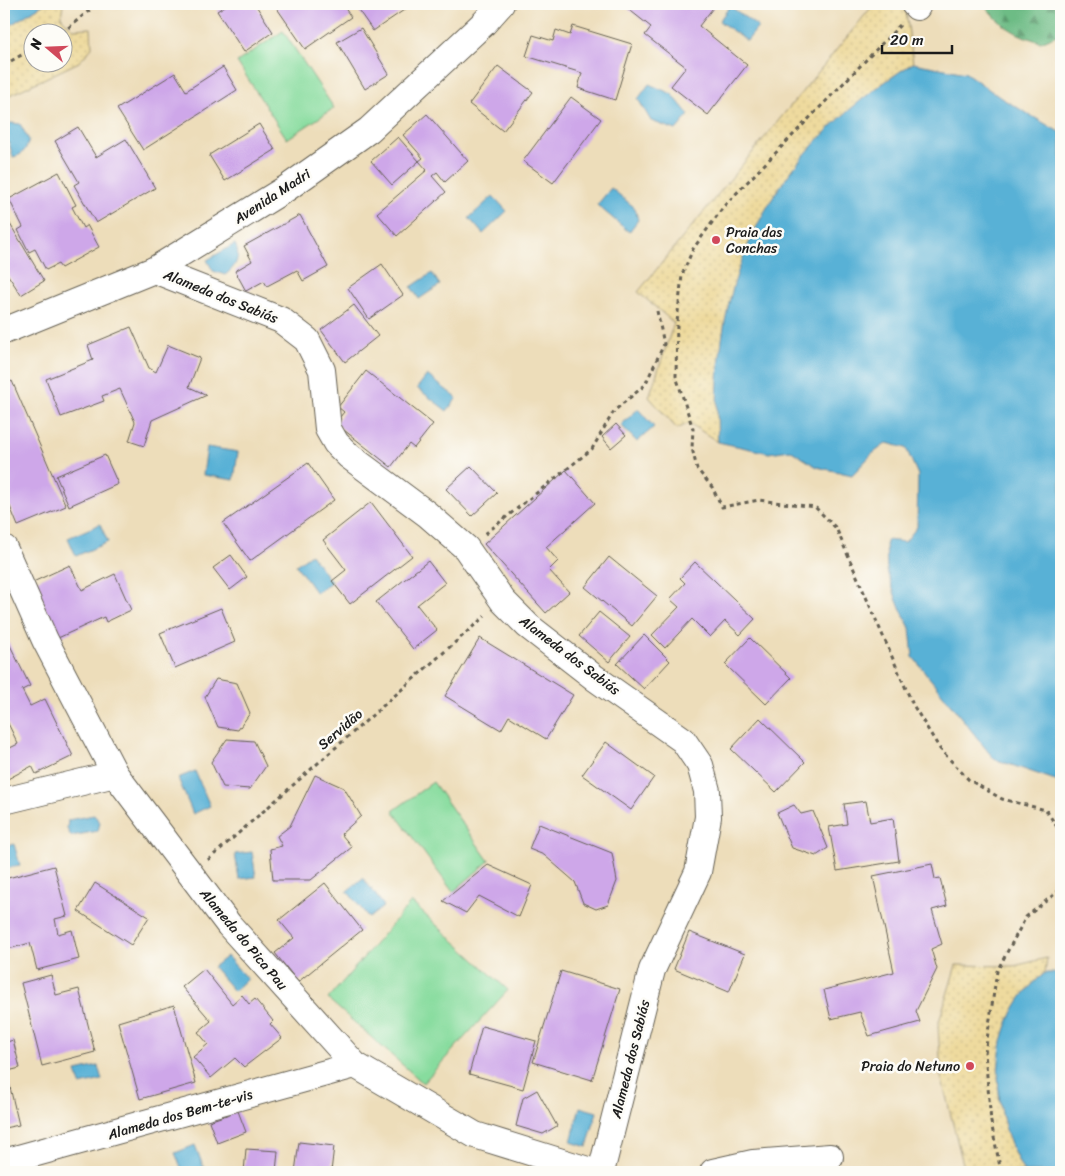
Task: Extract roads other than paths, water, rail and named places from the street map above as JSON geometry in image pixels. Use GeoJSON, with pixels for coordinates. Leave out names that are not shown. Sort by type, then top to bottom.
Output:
{"type":"FeatureCollection","features":[{"type":"Feature","properties":{"kind":"street","name":"Avenida Madri"},"geometry":{"type":"LineString","coordinates":[[4,331],[154,270],[287,188],[369,130],[484,23],[501,4]]}},
{"type":"Feature","properties":{"kind":"street","name":"Alameda dos Sabiás"},"geometry":{"type":"LineString","coordinates":[[154,270],[281,320],[307,340],[322,370],[328,429],[336,443],[349,456],[428,514],[466,548],[503,601],[528,626],[683,740],[700,765],[707,791],[708,817],[698,872],[652,970],[601,1172]]}},
{"type":"Feature","properties":{"kind":"street","name":"Alameda do Pica Pau"},"geometry":{"type":"LineString","coordinates":[[4,548],[45,640],[115,774],[229,925],[356,1065],[475,1135],[594,1172]]}},
{"type":"Feature","properties":{"kind":"street"},"geometry":{"type":"LineString","coordinates":[[4,801],[115,774]]}},
{"type":"Feature","properties":{"kind":"street","name":"Alameda dos Bem-te-vis"},"geometry":{"type":"LineString","coordinates":[[15,1164],[356,1065]]}},
{"type":"Feature","properties":{"kind":"street"},"geometry":{"type":"LineString","coordinates":[[713,1172],[753,1163],[830,1156]]}},
{"type":"Feature","properties":{"kind":"water"},"geometry":{"type":"Polygon","coordinates":[[[4,4],[44,4],[4,29],[4,4]]]}},
{"type":"Feature","properties":{"kind":"water"},"geometry":{"type":"Polygon","coordinates":[[[730,6],[758,27],[747,41],[719,21],[730,6]]]}},
{"type":"Feature","properties":{"kind":"water"},"geometry":{"type":"Polygon","coordinates":[[[913,63],[966,73],[1001,98],[1061,133],[1061,782],[994,759],[913,657],[910,628],[897,601],[887,571],[886,540],[905,542],[917,527],[918,475],[906,448],[887,443],[872,454],[852,475],[817,467],[790,450],[769,453],[718,442],[718,381],[725,324],[738,271],[758,223],[786,178],[821,137],[863,98],[913,63]]]}},
{"type":"Feature","properties":{"kind":"water"},"geometry":{"type":"Polygon","coordinates":[[[649,84],[672,94],[689,115],[676,130],[651,121],[638,99],[649,84]]]}},
{"type":"Feature","properties":{"kind":"water"},"geometry":{"type":"Polygon","coordinates":[[[11,123],[20,124],[29,140],[24,152],[13,157],[9,143],[4,140],[4,125],[11,123]]]}},
{"type":"Feature","properties":{"kind":"water"},"geometry":{"type":"Polygon","coordinates":[[[611,188],[635,208],[638,220],[629,232],[597,205],[611,188]]]}},
{"type":"Feature","properties":{"kind":"water"},"geometry":{"type":"Polygon","coordinates":[[[493,196],[507,211],[483,234],[469,218],[493,196]]]}},
{"type":"Feature","properties":{"kind":"water"},"geometry":{"type":"Polygon","coordinates":[[[235,244],[238,253],[232,269],[225,275],[213,271],[207,260],[235,244]]]}},
{"type":"Feature","properties":{"kind":"water"},"geometry":{"type":"Polygon","coordinates":[[[432,273],[440,285],[419,299],[411,287],[432,273]]]}},
{"type":"Feature","properties":{"kind":"water"},"geometry":{"type":"Polygon","coordinates":[[[427,375],[457,398],[447,411],[417,388],[427,375]]]}},
{"type":"Feature","properties":{"kind":"water"},"geometry":{"type":"Polygon","coordinates":[[[638,409],[654,427],[637,442],[621,425],[638,409]]]}},
{"type":"Feature","properties":{"kind":"water"},"geometry":{"type":"Polygon","coordinates":[[[207,447],[238,452],[234,480],[203,475],[207,447]]]}},
{"type":"Feature","properties":{"kind":"water"},"geometry":{"type":"Polygon","coordinates":[[[100,524],[108,542],[76,556],[68,538],[100,524]]]}},
{"type":"Feature","properties":{"kind":"water"},"geometry":{"type":"Polygon","coordinates":[[[311,554],[331,582],[316,593],[296,565],[311,554]]]}},
{"type":"Feature","properties":{"kind":"water"},"geometry":{"type":"Polygon","coordinates":[[[195,771],[210,806],[193,814],[178,778],[195,771]]]}},
{"type":"Feature","properties":{"kind":"water"},"geometry":{"type":"Polygon","coordinates":[[[94,815],[100,822],[98,831],[71,836],[67,829],[68,820],[94,815]]]}},
{"type":"Feature","properties":{"kind":"water"},"geometry":{"type":"Polygon","coordinates":[[[14,844],[20,865],[4,869],[4,847],[14,844]]]}},
{"type":"Feature","properties":{"kind":"water"},"geometry":{"type":"Polygon","coordinates":[[[252,852],[256,877],[239,879],[235,854],[252,852]]]}},
{"type":"Feature","properties":{"kind":"water"},"geometry":{"type":"Polygon","coordinates":[[[363,878],[384,906],[369,918],[347,891],[363,878]]]}},
{"type":"Feature","properties":{"kind":"water"},"geometry":{"type":"Polygon","coordinates":[[[227,956],[247,979],[234,991],[213,967],[227,956]]]}},
{"type":"Feature","properties":{"kind":"water"},"geometry":{"type":"Polygon","coordinates":[[[1045,973],[1061,973],[1061,1172],[1024,1172],[1012,1148],[1004,1122],[999,1095],[999,1067],[1002,1041],[1011,1015],[1025,993],[1045,973]]]}},
{"type":"Feature","properties":{"kind":"water"},"geometry":{"type":"Polygon","coordinates":[[[98,1066],[102,1080],[80,1085],[76,1071],[98,1066]]]}},
{"type":"Feature","properties":{"kind":"water"},"geometry":{"type":"Polygon","coordinates":[[[580,1107],[597,1112],[587,1147],[571,1142],[580,1107]]]}},
{"type":"Feature","properties":{"kind":"water"},"geometry":{"type":"Polygon","coordinates":[[[195,1145],[205,1171],[183,1172],[175,1153],[195,1145]]]}},
{"type":"Feature","properties":{"kind":"place","name":"Praia das Conchas"},"geometry":{"type":"Point","coordinates":[716,240]}},
{"type":"Feature","properties":{"kind":"place","name":"Praia do Netuno"},"geometry":{"type":"Point","coordinates":[970,1066]}}]}
